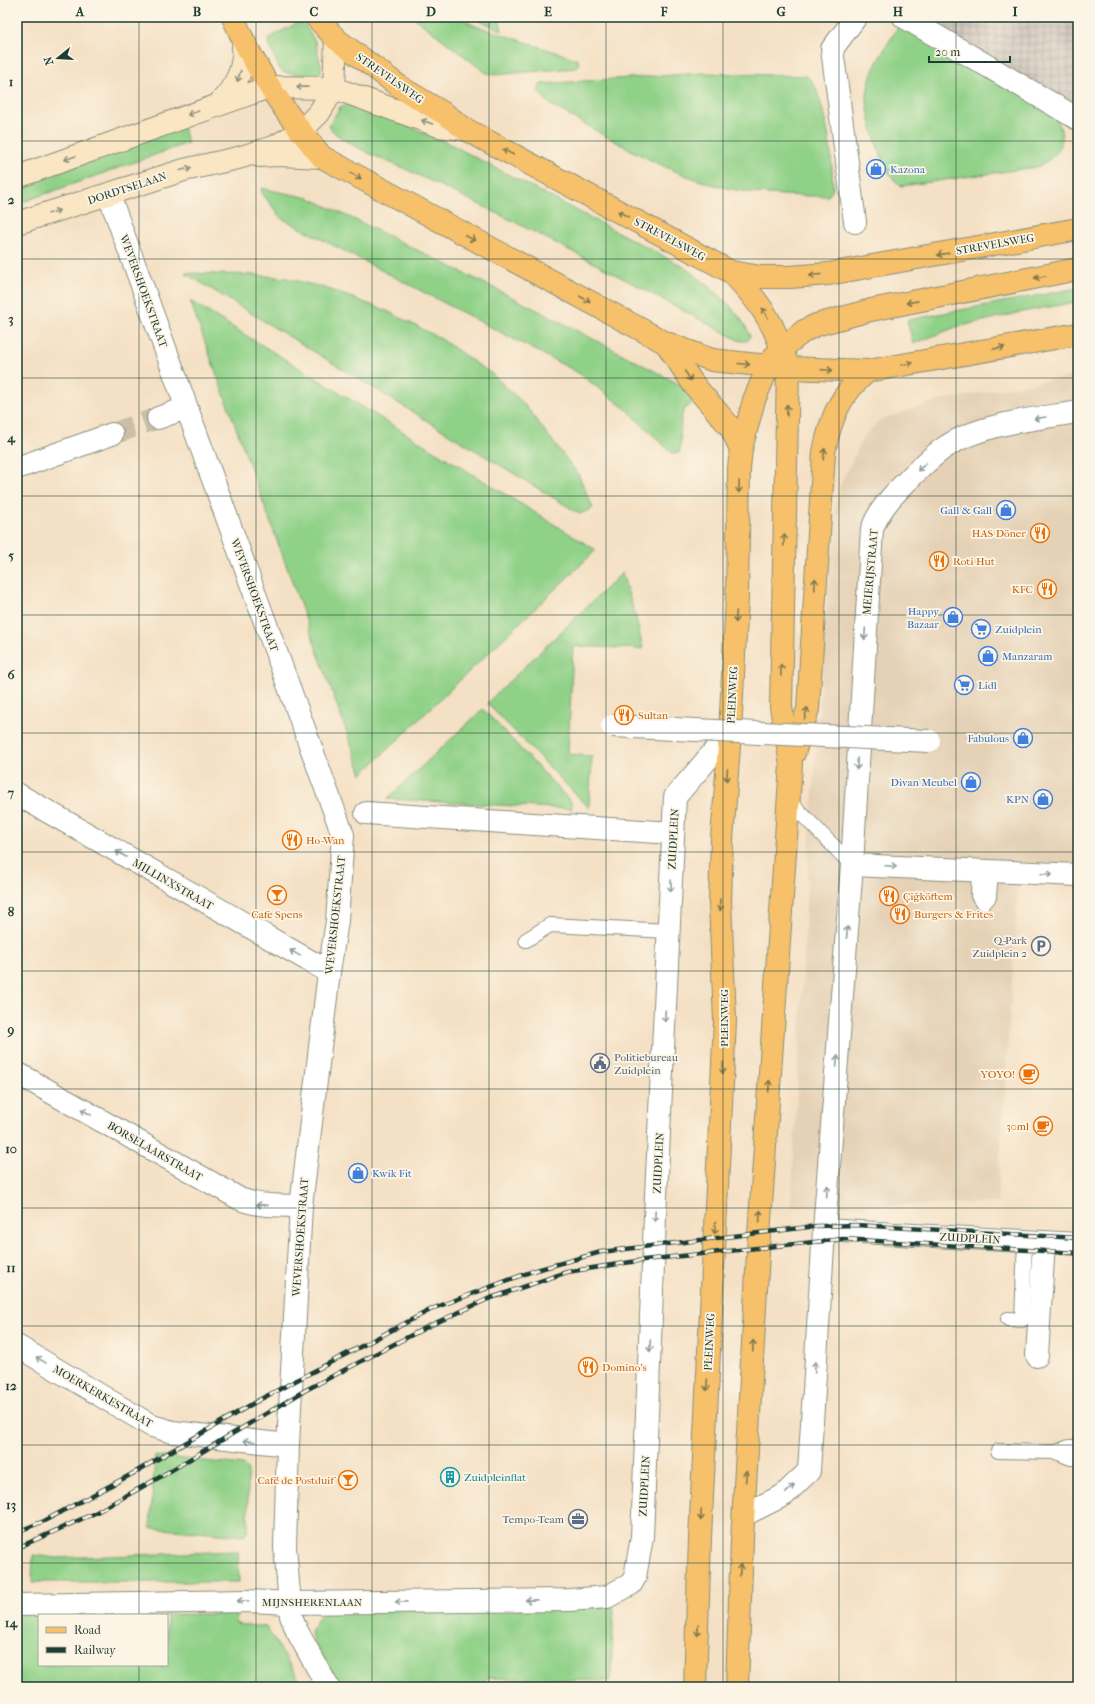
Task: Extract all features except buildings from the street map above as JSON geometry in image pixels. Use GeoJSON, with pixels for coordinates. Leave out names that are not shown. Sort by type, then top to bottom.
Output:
{"type":"FeatureCollection","features":[{"type":"Feature","properties":{"kind":"main road"},"geometry":{"type":"LineString","coordinates":[[233,17],[243,41],[269,87],[300,132],[322,157],[666,343],[712,360],[779,359],[868,371],[1078,334]]}},
{"type":"Feature","properties":{"kind":"main road","name":"STREVELSWEG"},"geometry":{"type":"LineString","coordinates":[[316,17],[336,39],[403,89],[445,114],[465,129],[731,272],[761,277],[790,277],[828,274],[1078,229]]}},
{"type":"Feature","properties":{"kind":"main road","name":"DORDTSELAAN"},"geometry":{"type":"LineString","coordinates":[[17,223],[184,170],[238,158],[274,147],[300,132],[319,113],[334,88],[336,39]]}},
{"type":"Feature","properties":{"kind":"main road"},"geometry":{"type":"LineString","coordinates":[[219,104],[237,82],[244,54],[243,41]]}},
{"type":"Feature","properties":{"kind":"main road"},"geometry":{"type":"LineString","coordinates":[[17,177],[269,87],[334,88],[439,126],[465,129]]}},
{"type":"Feature","properties":{"kind":"main road","name":"DORDTSELAAN"},"geometry":{"type":"LineString","coordinates":[[238,158],[279,154],[322,157]]}},
{"type":"Feature","properties":{"kind":"main road"},"geometry":{"type":"LineString","coordinates":[[779,359],[796,336],[816,325],[871,310],[1078,269]]}},
{"type":"Feature","properties":{"kind":"main road"},"geometry":{"type":"LineString","coordinates":[[731,272],[758,302],[772,325],[779,359],[781,708],[791,764],[759,1227],[739,1609],[737,1687]]}},
{"type":"Feature","properties":{"kind":"main road"},"geometry":{"type":"LineString","coordinates":[[666,343],[694,385],[731,428],[741,448]]}},
{"type":"Feature","properties":{"kind":"main road","name":"PLEINWEG"},"geometry":{"type":"LineString","coordinates":[[695,1687],[700,1538],[725,1021],[720,902],[722,839],[730,732],[737,597],[739,468],[741,448],[754,400],[779,359]]}},
{"type":"Feature","properties":{"kind":"main road"},"geometry":{"type":"LineString","coordinates":[[791,764],[808,710],[824,452],[829,430],[840,401],[852,385],[868,371]]}},
{"type":"Feature","properties":{"kind":"street"},"geometry":{"type":"LineString","coordinates":[[855,222],[832,49],[856,17]]}},
{"type":"Feature","properties":{"kind":"street"},"geometry":{"type":"LineString","coordinates":[[904,17],[1078,119]]}},
{"type":"Feature","properties":{"kind":"street","name":"WEVERSHOEKSTRAAT"},"geometry":{"type":"LineString","coordinates":[[109,194],[343,835],[337,921],[329,972],[301,1206],[288,1445],[285,1546],[292,1616],[297,1630],[328,1687]]}},
{"type":"Feature","properties":{"kind":"street"},"geometry":{"type":"LineString","coordinates":[[158,418],[186,408]]}},
{"type":"Feature","properties":{"kind":"street","name":"MEIERIJSTRAAT"},"geometry":{"type":"LineString","coordinates":[[852,865],[871,535],[879,513],[890,498],[913,474],[944,448],[955,442],[992,428],[1078,412]]}},
{"type":"Feature","properties":{"kind":"street"},"geometry":{"type":"LineString","coordinates":[[17,468],[112,434]]}},
{"type":"Feature","properties":{"kind":"street"},"geometry":{"type":"LineString","coordinates":[[612,726],[929,741]]}},
{"type":"Feature","properties":{"kind":"street","name":"ZUIDPLEIN"},"geometry":{"type":"LineString","coordinates":[[608,1597],[632,1584],[635,1577],[642,1536],[655,1217],[675,797],[730,732]]}},
{"type":"Feature","properties":{"kind":"street","name":"MILLINXSTRAAT"},"geometry":{"type":"LineString","coordinates":[[17,794],[329,972]]}},
{"type":"Feature","properties":{"kind":"street"},"geometry":{"type":"LineString","coordinates":[[366,813],[673,833]]}},
{"type":"Feature","properties":{"kind":"street"},"geometry":{"type":"LineString","coordinates":[[744,1515],[784,1494],[809,1471],[824,1230],[852,865],[1078,875]]}},
{"type":"Feature","properties":{"kind":"street","name":"BORSELAARSTRAAT"},"geometry":{"type":"LineString","coordinates":[[17,1073],[240,1199],[258,1205],[301,1206]]}},
{"type":"Feature","properties":{"kind":"street","name":"ZUIDPLEIN"},"geometry":{"type":"LineString","coordinates":[[824,1230],[1078,1244]]}},
{"type":"Feature","properties":{"kind":"street"},"geometry":{"type":"LineString","coordinates":[[1036,1242],[1037,1356]]}},
{"type":"Feature","properties":{"kind":"street","name":"MOERKERKESTRAAT"},"geometry":{"type":"LineString","coordinates":[[17,1346],[152,1426],[173,1432],[288,1445]]}},
{"type":"Feature","properties":{"kind":"street","name":"MIJNSHERENLAAN"},"geometry":{"type":"LineString","coordinates":[[17,1605],[247,1601],[290,1603],[570,1600],[608,1597]]}},
{"type":"Feature","properties":{"kind":"lane"},"geometry":{"type":"LineString","coordinates":[[789,801],[852,865]]}},
{"type":"Feature","properties":{"kind":"lane"},"geometry":{"type":"LineString","coordinates":[[526,940],[550,925],[669,931]]}},
{"type":"Feature","properties":{"kind":"lane"},"geometry":{"type":"LineString","coordinates":[[1008,1319],[1022,1320],[1036,1242]]}},
{"type":"Feature","properties":{"kind":"lane"},"geometry":{"type":"LineString","coordinates":[[998,1451],[1056,1452],[1070,1447],[1078,1447]]}},
{"type":"Feature","properties":{"kind":"lane"},"geometry":{"type":"LineString","coordinates":[[1056,1452],[1071,1458],[1078,1458]]}},
{"type":"Feature","properties":{"kind":"shaded area"},"geometry":{"type":"Polygon","coordinates":[[[881,17],[1078,17],[1078,131],[881,17]]]}},
{"type":"Feature","properties":{"kind":"shaded area"},"geometry":{"type":"Polygon","coordinates":[[[1078,375],[1078,867],[1020,865],[997,1203],[791,1207],[809,850],[833,517],[840,485],[865,435],[880,420],[937,401],[1078,375]]]}},
{"type":"Feature","properties":{"kind":"green space"},"geometry":{"type":"Polygon","coordinates":[[[413,17],[459,17],[473,25],[577,59],[579,64],[576,68],[493,75],[485,72],[413,17]]]}},
{"type":"Feature","properties":{"kind":"green space"},"geometry":{"type":"Polygon","coordinates":[[[473,17],[499,17],[502,31],[473,17]]]}},
{"type":"Feature","properties":{"kind":"green space"},"geometry":{"type":"Polygon","coordinates":[[[299,22],[303,22],[315,41],[321,65],[321,72],[317,76],[311,77],[283,72],[279,68],[269,44],[269,38],[299,22]]]}},
{"type":"Feature","properties":{"kind":"green space"},"geometry":{"type":"Polygon","coordinates":[[[899,25],[1054,111],[1062,137],[1059,150],[1054,156],[1037,167],[901,186],[894,180],[888,171],[877,146],[870,118],[867,97],[872,72],[899,25]]]}},
{"type":"Feature","properties":{"kind":"green space"},"geometry":{"type":"Polygon","coordinates":[[[702,73],[807,76],[814,84],[817,91],[828,135],[833,190],[828,196],[754,193],[725,188],[690,177],[669,169],[609,138],[551,105],[538,91],[541,84],[702,73]]]}},
{"type":"Feature","properties":{"kind":"green space"},"geometry":{"type":"Polygon","coordinates":[[[346,104],[369,109],[448,143],[684,267],[712,289],[731,307],[746,327],[750,336],[747,341],[740,341],[533,231],[407,170],[364,151],[342,139],[329,126],[340,107],[346,104]]]}},
{"type":"Feature","properties":{"kind":"green space"},"geometry":{"type":"Polygon","coordinates":[[[183,127],[188,143],[17,204],[17,186],[183,127]]]}},
{"type":"Feature","properties":{"kind":"green space"},"geometry":{"type":"Polygon","coordinates":[[[261,188],[309,198],[322,204],[507,295],[690,390],[695,401],[685,408],[681,418],[680,452],[672,453],[626,409],[577,372],[281,218],[262,193],[261,188]]]}},
{"type":"Feature","properties":{"kind":"green space"},"geometry":{"type":"Polygon","coordinates":[[[185,273],[256,275],[286,278],[325,288],[385,310],[438,337],[493,375],[524,404],[578,474],[593,508],[580,514],[185,273]]]}},
{"type":"Feature","properties":{"kind":"green space"},"geometry":{"type":"Polygon","coordinates":[[[1078,288],[1078,302],[1027,311],[956,327],[913,344],[907,320],[1078,288]]]}},
{"type":"Feature","properties":{"kind":"green space"},"geometry":{"type":"Polygon","coordinates":[[[190,301],[596,550],[362,774],[190,301]]]}},
{"type":"Feature","properties":{"kind":"green space"},"geometry":{"type":"Polygon","coordinates":[[[622,573],[636,618],[643,649],[573,646],[568,754],[592,756],[589,808],[487,703],[622,573]]]}},
{"type":"Feature","properties":{"kind":"green space"},"geometry":{"type":"Polygon","coordinates":[[[483,709],[571,802],[572,809],[387,799],[483,709]]]}},
{"type":"Feature","properties":{"kind":"green space"},"geometry":{"type":"Polygon","coordinates":[[[155,1456],[244,1465],[248,1469],[248,1531],[244,1536],[150,1528],[155,1456]]]}},
{"type":"Feature","properties":{"kind":"green space"},"geometry":{"type":"Polygon","coordinates":[[[238,1551],[239,1582],[32,1582],[33,1555],[56,1558],[238,1551]]]}},
{"type":"Feature","properties":{"kind":"green space"},"geometry":{"type":"Polygon","coordinates":[[[614,1607],[611,1681],[486,1678],[485,1687],[341,1687],[314,1643],[310,1631],[318,1619],[327,1611],[614,1607]]]}},
{"type":"Feature","properties":{"kind":"green space"},"geometry":{"type":"Polygon","coordinates":[[[168,1614],[236,1614],[236,1624],[266,1627],[304,1687],[17,1687],[17,1615],[38,1615],[38,1666],[168,1666],[168,1614]]]}},
{"type":"Feature","properties":{"kind":"tunnel"},"geometry":{"type":"LineString","coordinates":[[112,434],[158,418]]}},
{"type":"Feature","properties":{"kind":"railway"},"geometry":{"type":"LineString","coordinates":[[17,1532],[44,1521],[132,1474],[259,1400],[434,1308],[533,1271],[601,1252],[817,1226],[856,1225],[1078,1238]]}},
{"type":"Feature","properties":{"kind":"railway"},"geometry":{"type":"LineString","coordinates":[[17,1548],[95,1513],[160,1477],[304,1391],[429,1326],[488,1299],[567,1272],[644,1260],[843,1239],[1078,1253]]}},
{"type":"Feature","properties":{"kind":"place","name":"Kazona"},"geometry":{"type":"Point","coordinates":[876,169]}},
{"type":"Feature","properties":{"kind":"place","name":"Gall & Gall"},"geometry":{"type":"Point","coordinates":[1006,510]}},
{"type":"Feature","properties":{"kind":"place","name":"HAS Döner"},"geometry":{"type":"Point","coordinates":[1040,533]}},
{"type":"Feature","properties":{"kind":"place","name":"Roti Hut"},"geometry":{"type":"Point","coordinates":[939,561]}},
{"type":"Feature","properties":{"kind":"place","name":"KFC"},"geometry":{"type":"Point","coordinates":[1047,589]}},
{"type":"Feature","properties":{"kind":"place","name":"Happy Bazaar"},"geometry":{"type":"Point","coordinates":[953,617]}},
{"type":"Feature","properties":{"kind":"place","name":"Zuidplein"},"geometry":{"type":"Point","coordinates":[981,629]}},
{"type":"Feature","properties":{"kind":"place","name":"Manzaram"},"geometry":{"type":"Point","coordinates":[988,656]}},
{"type":"Feature","properties":{"kind":"place","name":"Lidl"},"geometry":{"type":"Point","coordinates":[964,685]}},
{"type":"Feature","properties":{"kind":"place","name":"Sultan"},"geometry":{"type":"Point","coordinates":[624,715]}},
{"type":"Feature","properties":{"kind":"place","name":"Fabulous"},"geometry":{"type":"Point","coordinates":[1023,738]}},
{"type":"Feature","properties":{"kind":"place","name":"Divan Meubel"},"geometry":{"type":"Point","coordinates":[971,782]}},
{"type":"Feature","properties":{"kind":"place","name":"KPN"},"geometry":{"type":"Point","coordinates":[1043,799]}},
{"type":"Feature","properties":{"kind":"place","name":"Ho-Wan"},"geometry":{"type":"Point","coordinates":[292,840]}},
{"type":"Feature","properties":{"kind":"place","name":"Cafe Spens"},"geometry":{"type":"Point","coordinates":[277,895]}},
{"type":"Feature","properties":{"kind":"place","name":"Çiğköftem"},"geometry":{"type":"Point","coordinates":[889,896]}},
{"type":"Feature","properties":{"kind":"place","name":"Burgers & Frites"},"geometry":{"type":"Point","coordinates":[900,914]}},
{"type":"Feature","properties":{"kind":"place","name":"Q-Park Zuidplein 2"},"geometry":{"type":"Point","coordinates":[1041,946]}},
{"type":"Feature","properties":{"kind":"place","name":"Politiebureau Zuidplein"},"geometry":{"type":"Point","coordinates":[600,1063]}},
{"type":"Feature","properties":{"kind":"place","name":"YOYO!"},"geometry":{"type":"Point","coordinates":[1029,1074]}},
{"type":"Feature","properties":{"kind":"place","name":"30ml"},"geometry":{"type":"Point","coordinates":[1043,1126]}},
{"type":"Feature","properties":{"kind":"place","name":"Kwik Fit"},"geometry":{"type":"Point","coordinates":[358,1173]}},
{"type":"Feature","properties":{"kind":"place","name":"Domino's"},"geometry":{"type":"Point","coordinates":[588,1367]}},
{"type":"Feature","properties":{"kind":"place","name":"Zuidpleinflat"},"geometry":{"type":"Point","coordinates":[450,1477]}},
{"type":"Feature","properties":{"kind":"place","name":"Café de Postduif"},"geometry":{"type":"Point","coordinates":[348,1480]}},
{"type":"Feature","properties":{"kind":"place","name":"Tempo-Team"},"geometry":{"type":"Point","coordinates":[578,1519]}}]}
